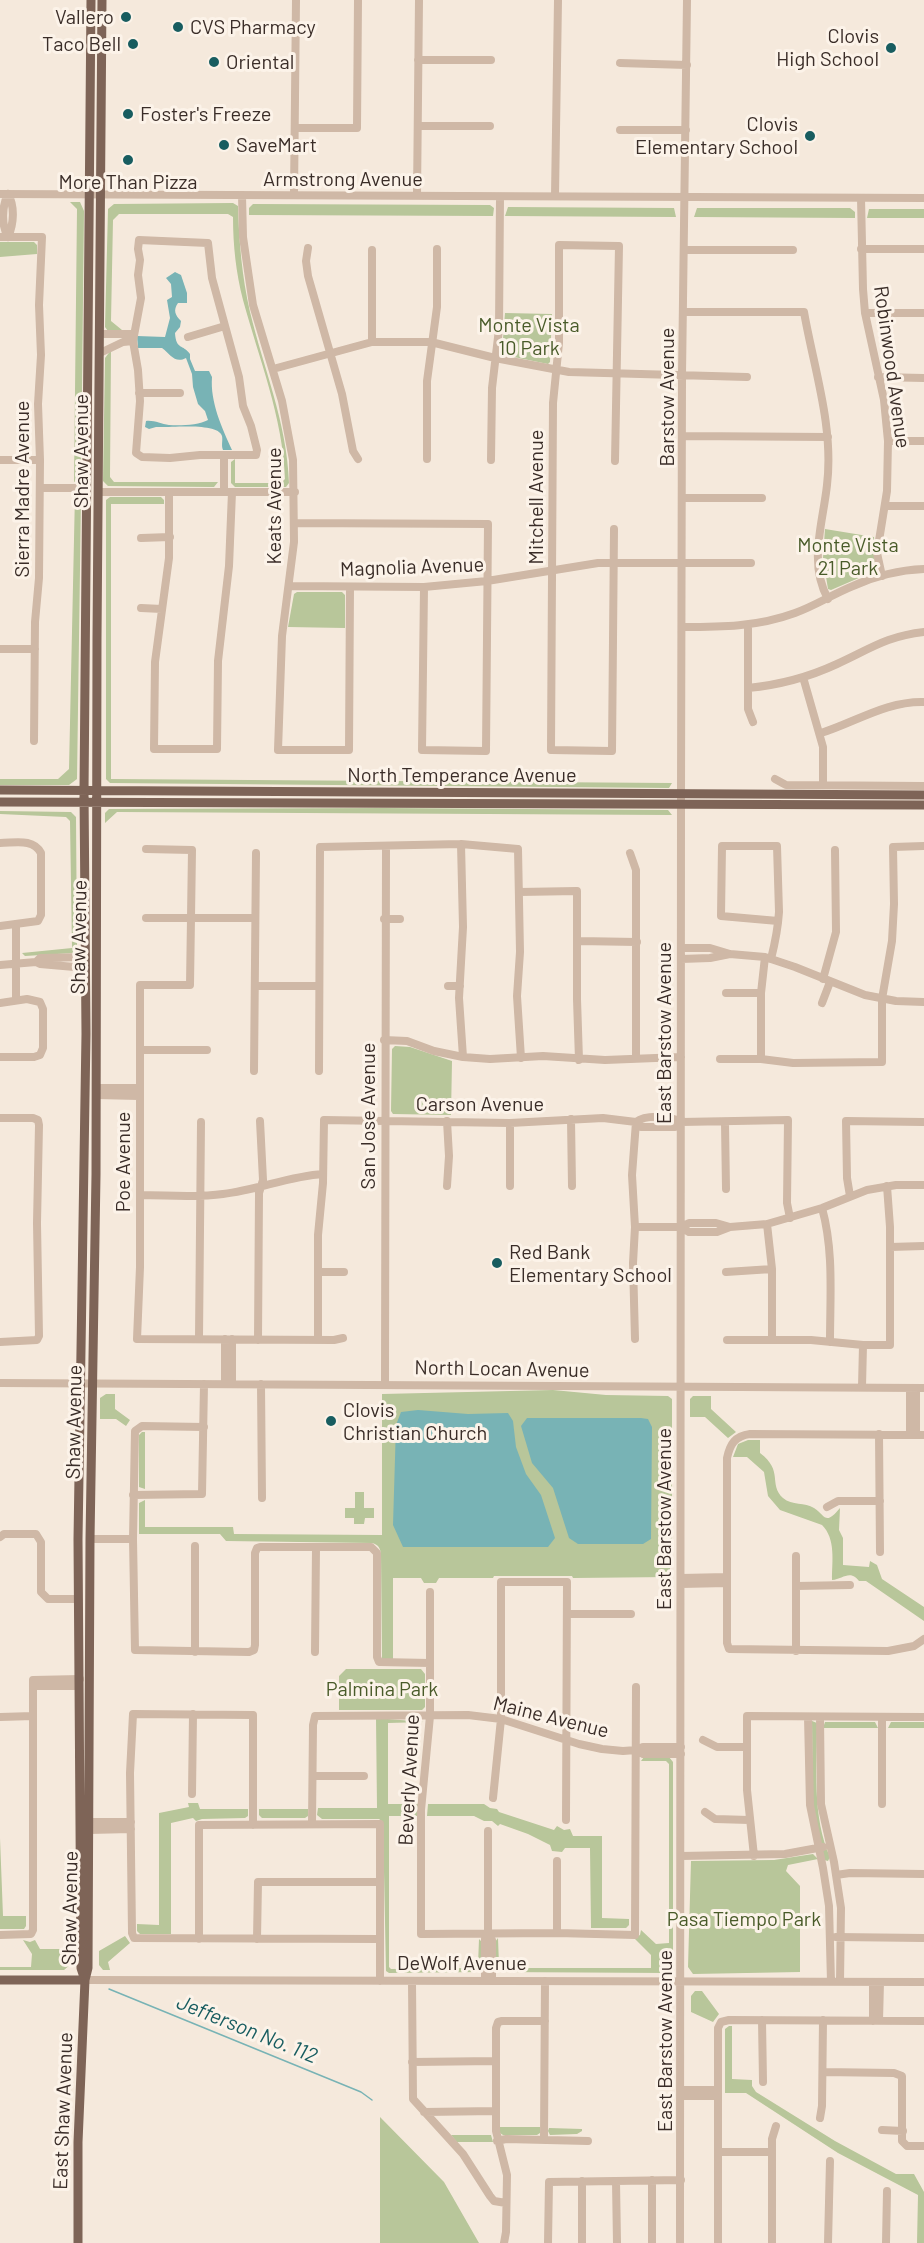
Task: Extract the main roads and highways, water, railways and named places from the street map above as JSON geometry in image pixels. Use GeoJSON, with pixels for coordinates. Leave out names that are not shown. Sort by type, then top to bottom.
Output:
{"type":"FeatureCollection","features":[{"type":"Feature","properties":{"kind":"main road","name":"Shaw Avenue"},"geometry":{"type":"LineString","coordinates":[[85,1980],[81,1968],[78,1599],[86,1034],[84,791],[91,0]]}},
{"type":"Feature","properties":{"kind":"main road","name":"Shaw Avenue"},"geometry":{"type":"LineString","coordinates":[[85,1980],[88,1968],[90,1539],[96,1092],[102,0]]}},
{"type":"Feature","properties":{"kind":"main road"},"geometry":{"type":"LineString","coordinates":[[88,418],[92,443],[92,485],[94,490],[99,492]]}},
{"type":"Feature","properties":{"kind":"main road"},"geometry":{"type":"LineString","coordinates":[[87,488],[93,498],[93,534],[98,562]]}},
{"type":"Feature","properties":{"kind":"main road","name":"North Temperance Avenue"},"geometry":{"type":"LineString","coordinates":[[0,790],[681,799],[924,805]]}},
{"type":"Feature","properties":{"kind":"main road","name":"North Temperance Avenue"},"geometry":{"type":"LineString","coordinates":[[0,802],[681,799],[924,795]]}},
{"type":"Feature","properties":{"kind":"main road"},"geometry":{"type":"LineString","coordinates":[[86,957],[90,964],[91,1005],[96,1020]]}},
{"type":"Feature","properties":{"kind":"main road"},"geometry":{"type":"LineString","coordinates":[[86,1034],[90,1050],[90,1087],[96,1092]]}},
{"type":"Feature","properties":{"kind":"main road"},"geometry":{"type":"LineString","coordinates":[[79,1470],[83,1492],[84,1533],[90,1539]]}},
{"type":"Feature","properties":{"kind":"main road"},"geometry":{"type":"LineString","coordinates":[[79,1682],[84,1685],[84,1729],[90,1752]]}},
{"type":"Feature","properties":{"kind":"main road"},"geometry":{"type":"LineString","coordinates":[[79,1770],[84,1793],[84,1823],[89,1826]]}},
{"type":"Feature","properties":{"kind":"main road","name":"DeWolf Avenue"},"geometry":{"type":"LineString","coordinates":[[0,1980],[85,1980]]}},
{"type":"Feature","properties":{"kind":"main road","name":"East Shaw Avenue"},"geometry":{"type":"LineString","coordinates":[[78,2243],[79,2130],[85,1980]]}},
{"type":"Feature","properties":{"kind":"water"},"geometry":{"type":"Polygon","coordinates":[[[175,272],[181,275],[187,293],[187,303],[178,303],[175,310],[181,321],[175,333],[177,342],[190,354],[195,371],[209,371],[218,415],[232,450],[223,450],[222,436],[212,429],[156,427],[149,429],[145,427],[146,421],[178,425],[195,424],[208,420],[205,411],[198,404],[186,358],[176,359],[162,348],[138,348],[137,336],[165,337],[170,318],[167,300],[172,297],[171,284],[166,278],[175,272]]]}},
{"type":"Feature","properties":{"kind":"water"},"geometry":{"type":"Polygon","coordinates":[[[418,1410],[468,1414],[508,1413],[513,1421],[516,1447],[526,1474],[541,1495],[555,1538],[548,1547],[403,1547],[393,1525],[396,1425],[401,1412],[418,1410]]]}},
{"type":"Feature","properties":{"kind":"water"},"geometry":{"type":"Polygon","coordinates":[[[527,1418],[648,1419],[652,1427],[651,1539],[643,1544],[578,1544],[569,1538],[553,1488],[532,1463],[521,1426],[527,1418]]]}},
{"type":"Feature","properties":{"kind":"waterway","name":"Jefferson No. 112"},"geometry":{"type":"LineString","coordinates":[[109,1989],[361,2092],[372,2100]]}},
{"type":"Feature","properties":{"kind":"place","name":"Vallero"},"geometry":{"type":"Point","coordinates":[126,17]}},
{"type":"Feature","properties":{"kind":"place","name":"CVS Pharmacy"},"geometry":{"type":"Point","coordinates":[178,27]}},
{"type":"Feature","properties":{"kind":"place","name":"Taco Bell"},"geometry":{"type":"Point","coordinates":[133,44]}},
{"type":"Feature","properties":{"kind":"place","name":"Clovis High School"},"geometry":{"type":"Point","coordinates":[891,48]}},
{"type":"Feature","properties":{"kind":"place","name":"Oriental"},"geometry":{"type":"Point","coordinates":[214,62]}},
{"type":"Feature","properties":{"kind":"place","name":"Foster's Freeze"},"geometry":{"type":"Point","coordinates":[128,114]}},
{"type":"Feature","properties":{"kind":"place","name":"Clovis Elementary School"},"geometry":{"type":"Point","coordinates":[810,136]}},
{"type":"Feature","properties":{"kind":"place","name":"SaveMart"},"geometry":{"type":"Point","coordinates":[224,145]}},
{"type":"Feature","properties":{"kind":"place","name":"More Than Pizza"},"geometry":{"type":"Point","coordinates":[128,160]}},
{"type":"Feature","properties":{"kind":"place","name":"Red Bank Elementary School"},"geometry":{"type":"Point","coordinates":[497,1263]}},
{"type":"Feature","properties":{"kind":"place","name":"Clovis Christian Church"},"geometry":{"type":"Point","coordinates":[331,1421]}},
{"type":"Feature","properties":{"kind":"park label","name":"Monte Vista 10 Park"},"geometry":{"type":"Point","coordinates":[529,336]}},
{"type":"Feature","properties":{"kind":"park label","name":"Monte Vista 21 Park"},"geometry":{"type":"Point","coordinates":[848,556]}},
{"type":"Feature","properties":{"kind":"park label","name":"Palmina Park"},"geometry":{"type":"Point","coordinates":[382,1689]}},
{"type":"Feature","properties":{"kind":"park label","name":"Pasa Tiempo Park"},"geometry":{"type":"Point","coordinates":[744,1919]}}]}
